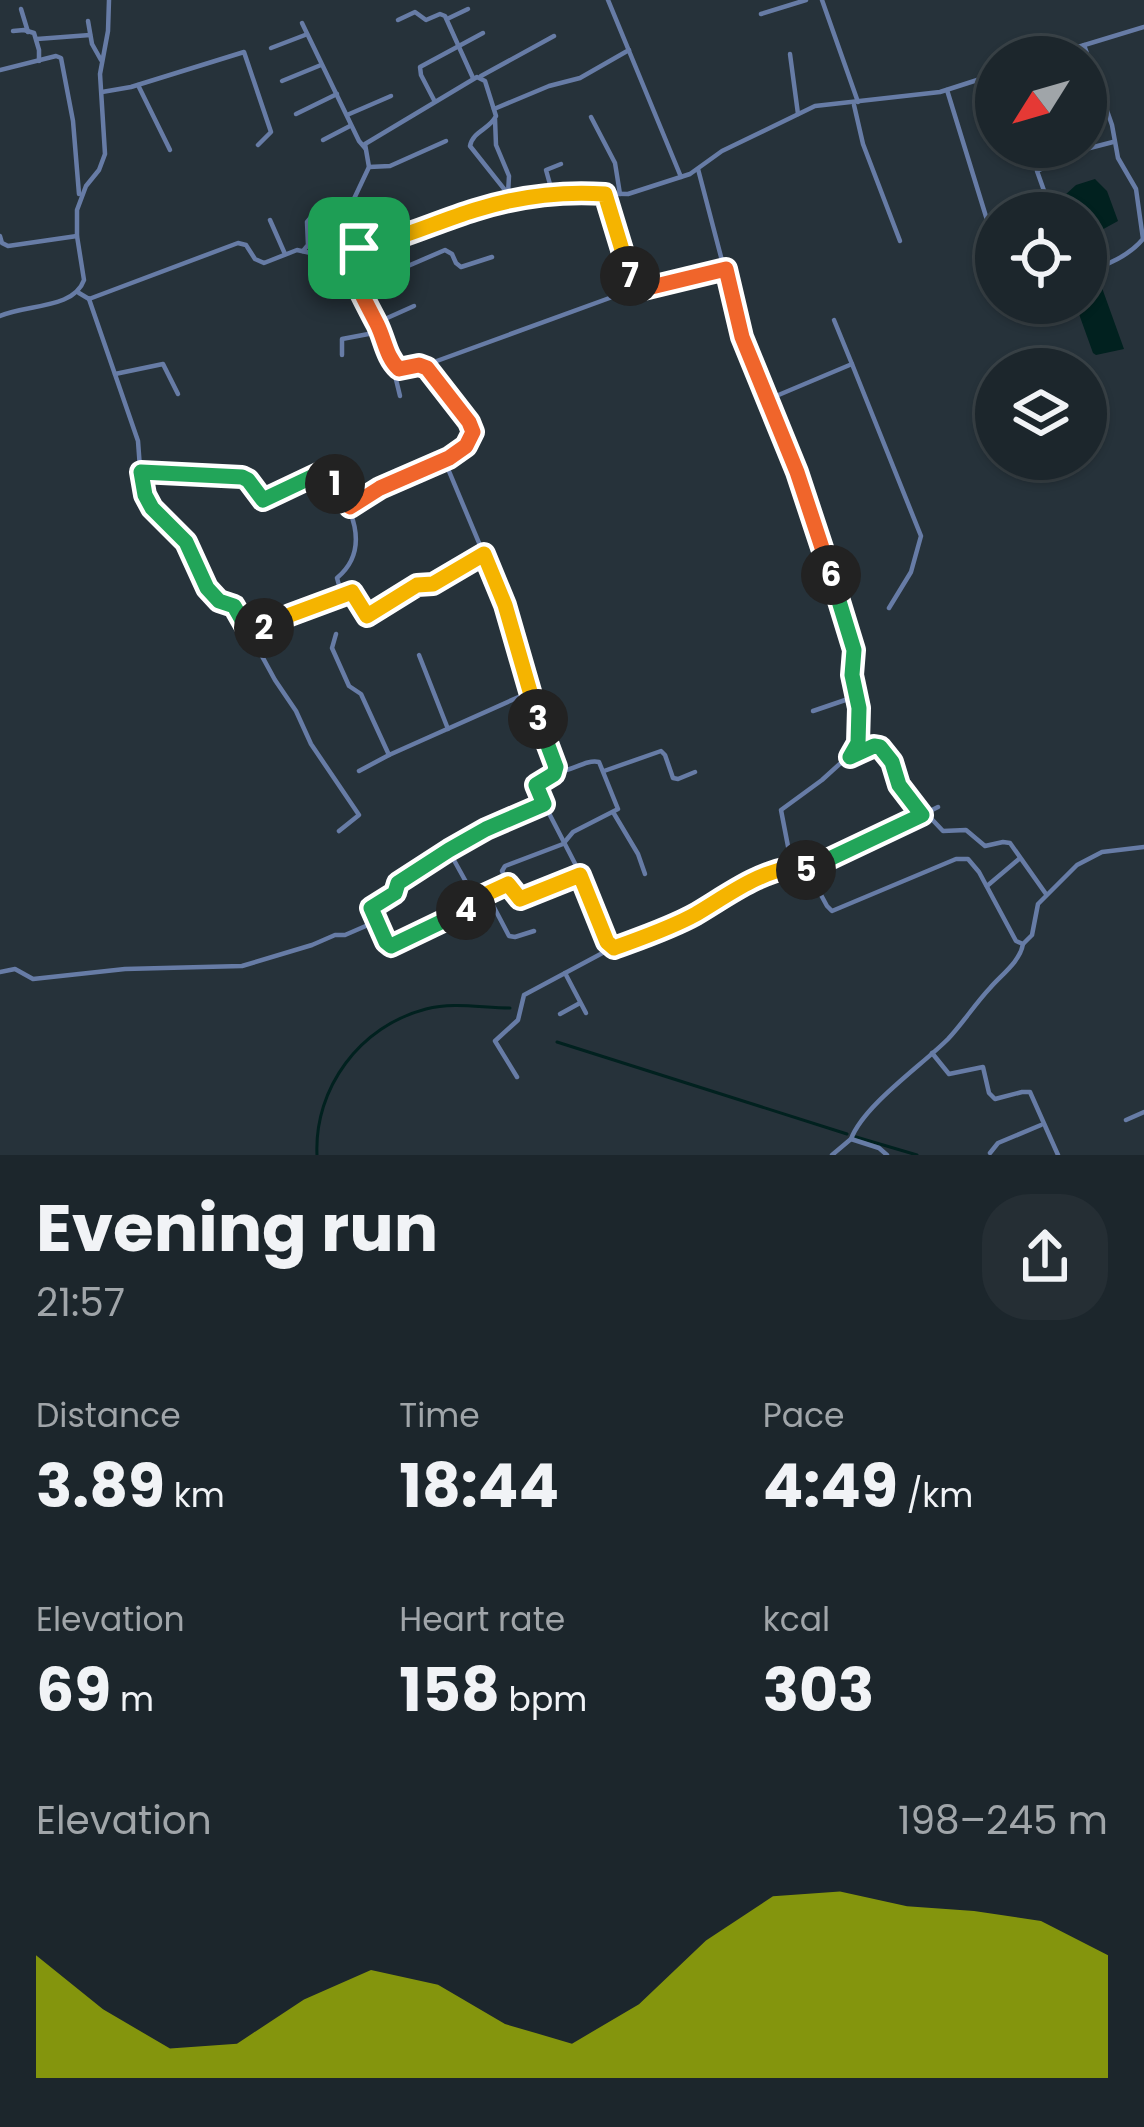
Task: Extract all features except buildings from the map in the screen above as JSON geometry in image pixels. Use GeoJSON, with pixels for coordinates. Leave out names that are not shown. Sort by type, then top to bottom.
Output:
{"type":"FeatureCollection","features":[{"type":"Feature","properties":{"kind":"street"},"geometry":{"type":"LineString","coordinates":[[80,200],[105,154],[100,92],[109,0]]}},
{"type":"Feature","properties":{"kind":"street"},"geometry":{"type":"LineString","coordinates":[[608,0],[681,177]]}},
{"type":"Feature","properties":{"kind":"street"},"geometry":{"type":"LineString","coordinates":[[760,14],[806,0]]}},
{"type":"Feature","properties":{"kind":"street"},"geometry":{"type":"LineString","coordinates":[[822,0],[856,102],[863,143],[900,241]]}},
{"type":"Feature","properties":{"kind":"street"},"geometry":{"type":"LineString","coordinates":[[21,9],[28,32]]}},
{"type":"Feature","properties":{"kind":"street"},"geometry":{"type":"LineString","coordinates":[[447,19],[468,9]]}},
{"type":"Feature","properties":{"kind":"street"},"geometry":{"type":"LineString","coordinates":[[398,20],[415,12],[426,20],[440,14],[447,19],[477,77],[485,81],[511,197]]}},
{"type":"Feature","properties":{"kind":"street"},"geometry":{"type":"LineString","coordinates":[[88,21],[101,60]]}},
{"type":"Feature","properties":{"kind":"street"},"geometry":{"type":"LineString","coordinates":[[302,23],[365,148],[369,167],[352,202],[359,248]]}},
{"type":"Feature","properties":{"kind":"street"},"geometry":{"type":"LineString","coordinates":[[1107,38],[1144,27]]}},
{"type":"Feature","properties":{"kind":"street"},"geometry":{"type":"LineString","coordinates":[[13,32],[34,33],[39,61]]}},
{"type":"Feature","properties":{"kind":"street"},"geometry":{"type":"LineString","coordinates":[[435,102],[420,67],[483,33]]}},
{"type":"Feature","properties":{"kind":"street"},"geometry":{"type":"LineString","coordinates":[[37,39],[90,35]]}},
{"type":"Feature","properties":{"kind":"street"},"geometry":{"type":"LineString","coordinates":[[272,48],[307,35]]}},
{"type":"Feature","properties":{"kind":"street"},"geometry":{"type":"LineString","coordinates":[[365,148],[370,140],[554,36]]}},
{"type":"Feature","properties":{"kind":"street"},"geometry":{"type":"LineString","coordinates":[[494,109],[580,77],[629,50]]}},
{"type":"Feature","properties":{"kind":"street"},"geometry":{"type":"LineString","coordinates":[[100,92],[244,52],[271,132],[258,145]]}},
{"type":"Feature","properties":{"kind":"street"},"geometry":{"type":"LineString","coordinates":[[790,54],[798,114]]}},
{"type":"Feature","properties":{"kind":"street"},"geometry":{"type":"LineString","coordinates":[[0,70],[56,56],[62,61],[77,156],[77,236],[84,280],[79,293],[63,301],[0,316]]}},
{"type":"Feature","properties":{"kind":"street"},"geometry":{"type":"LineString","coordinates":[[282,81],[321,64]]}},
{"type":"Feature","properties":{"kind":"street"},"geometry":{"type":"LineString","coordinates":[[88,299],[238,243],[261,262],[303,251],[315,254],[359,248],[511,197],[638,191],[698,170],[722,151],[828,103],[947,90],[975,81]]}},
{"type":"Feature","properties":{"kind":"street"},"geometry":{"type":"LineString","coordinates":[[138,85],[170,150]]}},
{"type":"Feature","properties":{"kind":"street"},"geometry":{"type":"LineString","coordinates":[[947,90],[978,192]]}},
{"type":"Feature","properties":{"kind":"street"},"geometry":{"type":"LineString","coordinates":[[296,114],[337,94]]}},
{"type":"Feature","properties":{"kind":"street"},"geometry":{"type":"LineString","coordinates":[[347,115],[391,96]]}},
{"type":"Feature","properties":{"kind":"street"},"geometry":{"type":"LineString","coordinates":[[1107,110],[1118,158],[1136,188],[1143,241],[1107,264]]}},
{"type":"Feature","properties":{"kind":"street"},"geometry":{"type":"LineString","coordinates":[[591,118],[615,163],[620,194]]}},
{"type":"Feature","properties":{"kind":"street"},"geometry":{"type":"LineString","coordinates":[[495,119],[470,146],[511,197]]}},
{"type":"Feature","properties":{"kind":"street"},"geometry":{"type":"LineString","coordinates":[[323,140],[352,126]]}},
{"type":"Feature","properties":{"kind":"street"},"geometry":{"type":"LineString","coordinates":[[164,137],[177,130]]}},
{"type":"Feature","properties":{"kind":"street"},"geometry":{"type":"LineString","coordinates":[[369,167],[390,166],[446,141]]}},
{"type":"Feature","properties":{"kind":"street"},"geometry":{"type":"LineString","coordinates":[[1043,192],[1039,170],[1115,142]]}},
{"type":"Feature","properties":{"kind":"street"},"geometry":{"type":"LineString","coordinates":[[553,195],[546,170],[561,164]]}},
{"type":"Feature","properties":{"kind":"street"},"geometry":{"type":"LineString","coordinates":[[698,170],[742,337],[797,472],[852,641],[858,743],[850,757]]}},
{"type":"Feature","properties":{"kind":"street"},"geometry":{"type":"LineString","coordinates":[[605,194],[635,291]]}},
{"type":"Feature","properties":{"kind":"street"},"geometry":{"type":"LineString","coordinates":[[303,251],[312,215]]}},
{"type":"Feature","properties":{"kind":"street"},"geometry":{"type":"LineString","coordinates":[[269,220],[285,254]]}},
{"type":"Feature","properties":{"kind":"street"},"geometry":{"type":"LineString","coordinates":[[0,236],[8,246],[77,236]]}},
{"type":"Feature","properties":{"kind":"street"},"geometry":{"type":"LineString","coordinates":[[344,250],[356,288],[393,365],[400,396]]}},
{"type":"Feature","properties":{"kind":"street"},"geometry":{"type":"LineString","coordinates":[[356,288],[445,250],[461,267],[492,257]]}},
{"type":"Feature","properties":{"kind":"street"},"geometry":{"type":"LineString","coordinates":[[393,365],[399,369],[423,366],[635,291],[726,269]]}},
{"type":"Feature","properties":{"kind":"street"},"geometry":{"type":"LineString","coordinates":[[79,293],[88,299],[138,441],[145,495],[186,542],[207,588],[219,601],[234,606],[315,751],[359,815],[339,831]]}},
{"type":"Feature","properties":{"kind":"street"},"geometry":{"type":"LineString","coordinates":[[376,323],[414,306]]}},
{"type":"Feature","properties":{"kind":"street"},"geometry":{"type":"LineString","coordinates":[[834,320],[922,536],[914,566],[889,608]]}},
{"type":"Feature","properties":{"kind":"street"},"geometry":{"type":"LineString","coordinates":[[342,355],[342,339],[380,332]]}},
{"type":"Feature","properties":{"kind":"street"},"geometry":{"type":"LineString","coordinates":[[115,374],[163,364],[178,394]]}},
{"type":"Feature","properties":{"kind":"street"},"geometry":{"type":"LineString","coordinates":[[769,399],[852,364]]}},
{"type":"Feature","properties":{"kind":"street"},"geometry":{"type":"LineString","coordinates":[[350,507],[387,484],[449,458],[470,442],[472,427],[423,366]]}},
{"type":"Feature","properties":{"kind":"street"},"geometry":{"type":"LineString","coordinates":[[449,458],[447,469],[505,605],[556,771]]}},
{"type":"Feature","properties":{"kind":"street"},"geometry":{"type":"LineString","coordinates":[[141,472],[242,477],[263,500],[323,473],[330,477],[350,507],[356,549],[349,569],[337,578],[342,596]]}},
{"type":"Feature","properties":{"kind":"street"},"geometry":{"type":"LineString","coordinates":[[250,634],[353,592],[367,616],[417,585],[433,584],[484,554]]}},
{"type":"Feature","properties":{"kind":"street"},"geometry":{"type":"LineString","coordinates":[[336,634],[332,648],[349,686],[361,694],[389,755]]}},
{"type":"Feature","properties":{"kind":"street"},"geometry":{"type":"LineString","coordinates":[[419,655],[448,729]]}},
{"type":"Feature","properties":{"kind":"street"},"geometry":{"type":"LineString","coordinates":[[359,771],[530,692]]}},
{"type":"Feature","properties":{"kind":"street"},"geometry":{"type":"LineString","coordinates":[[813,711],[857,696]]}},
{"type":"Feature","properties":{"kind":"street"},"geometry":{"type":"LineString","coordinates":[[1023,944],[1016,941],[974,864],[962,858],[832,911],[814,882],[792,867],[781,810],[850,757],[880,747],[892,762],[899,785],[943,831],[966,830],[985,846],[1006,842],[1046,894]]}},
{"type":"Feature","properties":{"kind":"street"},"geometry":{"type":"LineString","coordinates":[[604,771],[661,752],[674,778],[694,772]]}},
{"type":"Feature","properties":{"kind":"street"},"geometry":{"type":"LineString","coordinates":[[580,875],[520,899],[502,871],[563,844],[573,832],[614,812],[618,806],[604,771],[593,760],[556,771],[536,785],[563,844],[580,875],[611,948]]}},
{"type":"Feature","properties":{"kind":"street"},"geometry":{"type":"LineString","coordinates":[[0,972],[15,970],[40,979],[125,969],[242,966],[278,956],[367,927],[371,908],[395,893],[398,883],[486,829],[544,804]]}},
{"type":"Feature","properties":{"kind":"street"},"geometry":{"type":"LineString","coordinates":[[800,874],[938,807]]}},
{"type":"Feature","properties":{"kind":"street"},"geometry":{"type":"LineString","coordinates":[[614,812],[645,874]]}},
{"type":"Feature","properties":{"kind":"street"},"geometry":{"type":"LineString","coordinates":[[832,1155],[951,1035],[1018,957],[1032,935],[1036,910],[1046,894],[1089,857],[1144,847]]}},
{"type":"Feature","properties":{"kind":"street"},"geometry":{"type":"LineString","coordinates":[[449,850],[476,900]]}},
{"type":"Feature","properties":{"kind":"street"},"geometry":{"type":"LineString","coordinates":[[987,886],[1021,858]]}},
{"type":"Feature","properties":{"kind":"street"},"geometry":{"type":"LineString","coordinates":[[518,1077],[496,1038],[518,1019],[524,994],[611,948],[696,914],[765,873],[792,867]]}},
{"type":"Feature","properties":{"kind":"street"},"geometry":{"type":"LineString","coordinates":[[371,908],[391,946],[458,915],[508,884]]}},
{"type":"Feature","properties":{"kind":"street"},"geometry":{"type":"LineString","coordinates":[[487,893],[509,936],[534,931]]}},
{"type":"Feature","properties":{"kind":"street"},"geometry":{"type":"LineString","coordinates":[[565,973],[586,1013]]}},
{"type":"Feature","properties":{"kind":"street"},"geometry":{"type":"LineString","coordinates":[[560,1014],[580,1003]]}},
{"type":"Feature","properties":{"kind":"street"},"geometry":{"type":"LineString","coordinates":[[932,1053],[949,1074],[983,1067],[995,1099],[1030,1092],[1058,1155]]}},
{"type":"Feature","properties":{"kind":"street"},"geometry":{"type":"LineString","coordinates":[[1126,1120],[1144,1112]]}},
{"type":"Feature","properties":{"kind":"street"},"geometry":{"type":"LineString","coordinates":[[990,1153],[998,1143],[1044,1124]]}},
{"type":"Feature","properties":{"kind":"street"},"geometry":{"type":"LineString","coordinates":[[850,1139],[887,1155]]}},
{"type":"Feature","properties":{"kind":"shaded area"},"geometry":{"type":"Polygon","coordinates":[[[1095,179],[1107,191],[1118,221],[1107,227],[1107,192],[1068,192],[1095,179]]]}},
{"type":"Feature","properties":{"kind":"shaded area"},"geometry":{"type":"Polygon","coordinates":[[[1107,302],[1124,349],[1107,353],[1107,348],[1091,348],[1083,324],[1107,324],[1107,302]]]}},
{"type":"Feature","properties":{"kind":"waterway"},"geometry":{"type":"LineString","coordinates":[[317,1155],[323,1106],[333,1084],[346,1063],[381,1030],[402,1017],[436,1007],[510,1008]]}},
{"type":"Feature","properties":{"kind":"waterway"},"geometry":{"type":"LineString","coordinates":[[557,1042],[847,1134]]}},
{"type":"Feature","properties":{"kind":"waterway"},"geometry":{"type":"LineString","coordinates":[[856,1137],[917,1155]]}},
{"type":"Feature","properties":{"kind":"route"},"geometry":{"type":"LineString","coordinates":[[586,192],[605,194],[635,291],[726,269],[742,337],[797,472],[852,641],[859,708],[858,743],[850,757],[880,747],[892,762],[899,785],[922,815],[800,874],[792,867],[765,873],[696,914],[617,947],[609,946],[580,875],[520,899],[508,884],[458,915],[388,945],[373,905],[449,850],[544,804],[536,785],[556,771],[505,605],[484,554],[433,584],[417,585],[367,616],[352,592],[250,634],[234,606],[219,601],[207,588],[186,542],[152,508],[141,482],[141,472],[242,477],[263,500],[323,473],[350,507],[387,484],[449,458],[470,442],[472,427],[427,368],[393,365],[356,288],[344,250],[359,248],[479,208],[586,192]]}}]}
